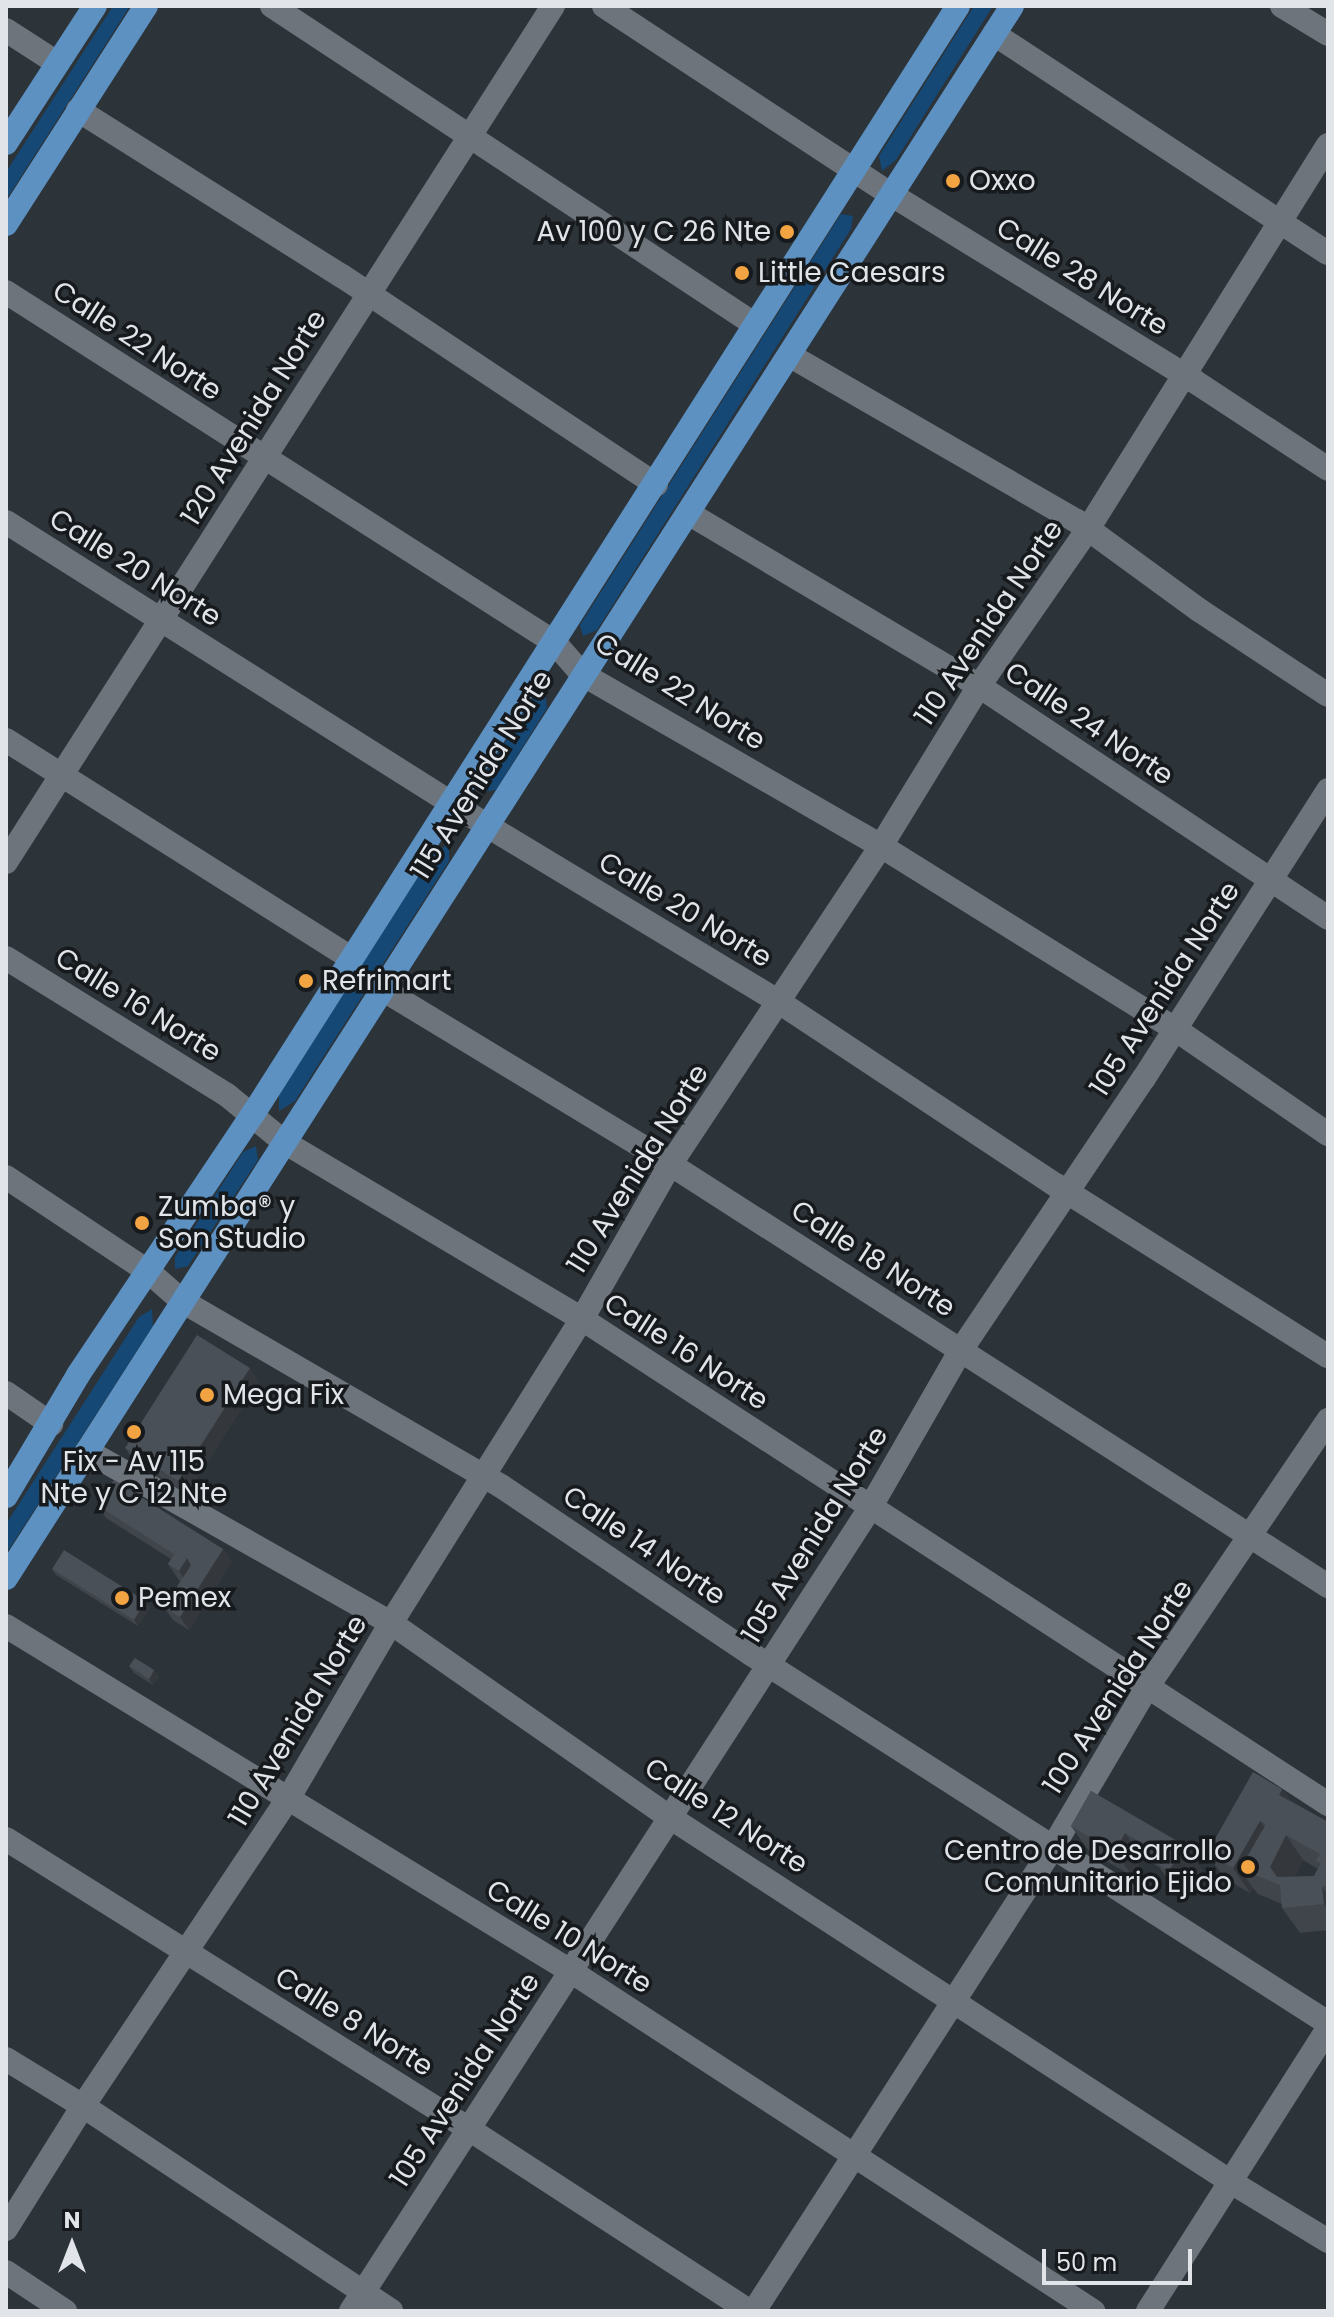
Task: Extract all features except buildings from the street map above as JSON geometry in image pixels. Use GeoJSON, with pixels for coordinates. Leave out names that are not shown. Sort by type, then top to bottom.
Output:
{"type":"FeatureCollection","features":[{"type":"Feature","properties":{"kind":"main road"},"geometry":{"type":"LineString","coordinates":[[6,143],[95,6]]}},
{"type":"Feature","properties":{"kind":"main road"},"geometry":{"type":"LineString","coordinates":[[6,224],[146,6]]}},
{"type":"Feature","properties":{"kind":"main road","name":"115 Avenida Norte"},"geometry":{"type":"LineString","coordinates":[[6,1496],[78,1375],[253,1114],[958,6]]}},
{"type":"Feature","properties":{"kind":"main road","name":"115 Avenida Norte"},"geometry":{"type":"LineString","coordinates":[[6,1578],[1012,6]]}},
{"type":"Feature","properties":{"kind":"street"},"geometry":{"type":"LineString","coordinates":[[272,6],[754,324]]}},
{"type":"Feature","properties":{"kind":"street","name":"120 Avenida Norte"},"geometry":{"type":"LineString","coordinates":[[6,862],[553,6]]}},
{"type":"Feature","properties":{"kind":"street","name":"Calle 28 Norte"},"geometry":{"type":"LineString","coordinates":[[604,6],[892,195],[1183,374],[1328,469]]}},
{"type":"Feature","properties":{"kind":"street"},"geometry":{"type":"LineString","coordinates":[[1282,6],[1328,34]]}},
{"type":"Feature","properties":{"kind":"street"},"geometry":{"type":"LineString","coordinates":[[6,30],[57,63]]}},
{"type":"Feature","properties":{"kind":"street"},"geometry":{"type":"LineString","coordinates":[[994,34],[1277,223],[1328,253]]}},
{"type":"Feature","properties":{"kind":"street"},"geometry":{"type":"LineString","coordinates":[[78,110],[368,294],[656,485]]}},
{"type":"Feature","properties":{"kind":"street","name":"110 Avenida Norte"},"geometry":{"type":"LineString","coordinates":[[6,2229],[83,2106],[288,1799],[391,1623],[582,1319],[670,1165],[881,846],[979,686],[1088,529],[1328,145]]}},
{"type":"Feature","properties":{"kind":"street","name":"Calle 22 Norte"},"geometry":{"type":"LineString","coordinates":[[6,292],[554,642],[582,674],[881,846],[1175,1029],[1328,1134]]}},
{"type":"Feature","properties":{"kind":"street"},"geometry":{"type":"LineString","coordinates":[[789,355],[1088,529],[1199,610],[1328,695]]}},
{"type":"Feature","properties":{"kind":"street","name":"Calle 24 Norte"},"geometry":{"type":"LineString","coordinates":[[688,513],[979,686],[1328,918]]}},
{"type":"Feature","properties":{"kind":"street","name":"Calle 20 Norte"},"geometry":{"type":"LineString","coordinates":[[6,522],[486,825],[779,1002],[1069,1192],[1328,1356]]}},
{"type":"Feature","properties":{"kind":"street"},"geometry":{"type":"LineString","coordinates":[[6,740],[351,958]]}},
{"type":"Feature","properties":{"kind":"street","name":"105 Avenida Norte"},"geometry":{"type":"LineString","coordinates":[[357,2302],[770,1666],[870,1508],[961,1350],[1069,1192],[1328,790]]}},
{"type":"Feature","properties":{"kind":"street","name":"Calle 16 Norte"},"geometry":{"type":"LineString","coordinates":[[6,958],[253,1114],[284,1142],[582,1319],[1146,1689],[1328,1804]]}},
{"type":"Feature","properties":{"kind":"street","name":"Calle 18 Norte"},"geometry":{"type":"LineString","coordinates":[[382,989],[670,1165],[1328,1586]]}},
{"type":"Feature","properties":{"kind":"street","name":"Calle 14 Norte"},"geometry":{"type":"LineString","coordinates":[[6,1177],[149,1272],[182,1301],[482,1477],[1328,2026]]}},
{"type":"Feature","properties":{"kind":"street"},"geometry":{"type":"LineString","coordinates":[[6,1393],[51,1424]]}},
{"type":"Feature","properties":{"kind":"street","name":"100 Avenida Norte"},"geometry":{"type":"LineString","coordinates":[[751,2311],[1053,1847],[1146,1689],[1251,1539],[1328,1420]]}},
{"type":"Feature","properties":{"kind":"street","name":"Calle 12 Norte"},"geometry":{"type":"LineString","coordinates":[[87,1451],[391,1623],[671,1818],[1231,2182],[1328,2241]]}},
{"type":"Feature","properties":{"kind":"street","name":"Calle 10 Norte"},"geometry":{"type":"LineString","coordinates":[[6,1626],[572,1972],[1093,2311]]}},
{"type":"Feature","properties":{"kind":"street","name":"Calle 8 Norte"},"geometry":{"type":"LineString","coordinates":[[6,1839],[751,2311]]}},
{"type":"Feature","properties":{"kind":"street"},"geometry":{"type":"LineString","coordinates":[[1148,2311],[1328,2026]]}},
{"type":"Feature","properties":{"kind":"street"},"geometry":{"type":"LineString","coordinates":[[6,2059],[83,2106],[357,2302],[391,2311]]}},
{"type":"Feature","properties":{"kind":"street"},"geometry":{"type":"LineString","coordinates":[[6,2272],[65,2311]]}},
{"type":"Feature","properties":{"kind":"shaded area"},"geometry":{"type":"Polygon","coordinates":[[[113,6],[130,6],[6,200],[6,172],[113,6]]]}},
{"type":"Feature","properties":{"kind":"shaded area"},"geometry":{"type":"Polygon","coordinates":[[[974,6],[993,6],[896,160],[882,171],[879,156],[974,6]]]}},
{"type":"Feature","properties":{"kind":"shaded area"},"geometry":{"type":"Polygon","coordinates":[[[841,214],[853,216],[851,229],[597,630],[583,636],[580,625],[841,214]]]}},
{"type":"Feature","properties":{"kind":"shaded area"},"geometry":{"type":"Polygon","coordinates":[[[545,693],[547,708],[496,790],[481,792],[479,783],[533,698],[545,693]]]}},
{"type":"Feature","properties":{"kind":"shaded area"},"geometry":{"type":"Polygon","coordinates":[[[449,844],[449,861],[295,1101],[279,1111],[279,1095],[433,853],[449,844]]]}},
{"type":"Feature","properties":{"kind":"shaded area"},"geometry":{"type":"Polygon","coordinates":[[[256,1146],[258,1160],[188,1266],[175,1269],[175,1257],[243,1152],[256,1146]]]}},
{"type":"Feature","properties":{"kind":"shaded area"},"geometry":{"type":"Polygon","coordinates":[[[152,1309],[153,1326],[6,1554],[6,1524],[139,1317],[152,1309]]]}},
{"type":"Feature","properties":{"kind":"place","name":"Oxxo"},"geometry":{"type":"Point","coordinates":[953,181]}},
{"type":"Feature","properties":{"kind":"place","name":"Av 100 y C 26 Nte"},"geometry":{"type":"Point","coordinates":[787,232]}},
{"type":"Feature","properties":{"kind":"place","name":"Little Caesars"},"geometry":{"type":"Point","coordinates":[742,273]}},
{"type":"Feature","properties":{"kind":"place","name":"Refrimart"},"geometry":{"type":"Point","coordinates":[306,981]}},
{"type":"Feature","properties":{"kind":"place","name":"Zumba® y Son Studio"},"geometry":{"type":"Point","coordinates":[142,1223]}},
{"type":"Feature","properties":{"kind":"place","name":"Mega Fix"},"geometry":{"type":"Point","coordinates":[207,1395]}},
{"type":"Feature","properties":{"kind":"place","name":"Fix - Av 115 Nte y C 12 Nte"},"geometry":{"type":"Point","coordinates":[134,1432]}},
{"type":"Feature","properties":{"kind":"place","name":"Pemex"},"geometry":{"type":"Point","coordinates":[122,1598]}},
{"type":"Feature","properties":{"kind":"place","name":"Centro de Desarrollo Comunitario Ejido"},"geometry":{"type":"Point","coordinates":[1248,1867]}}]}
